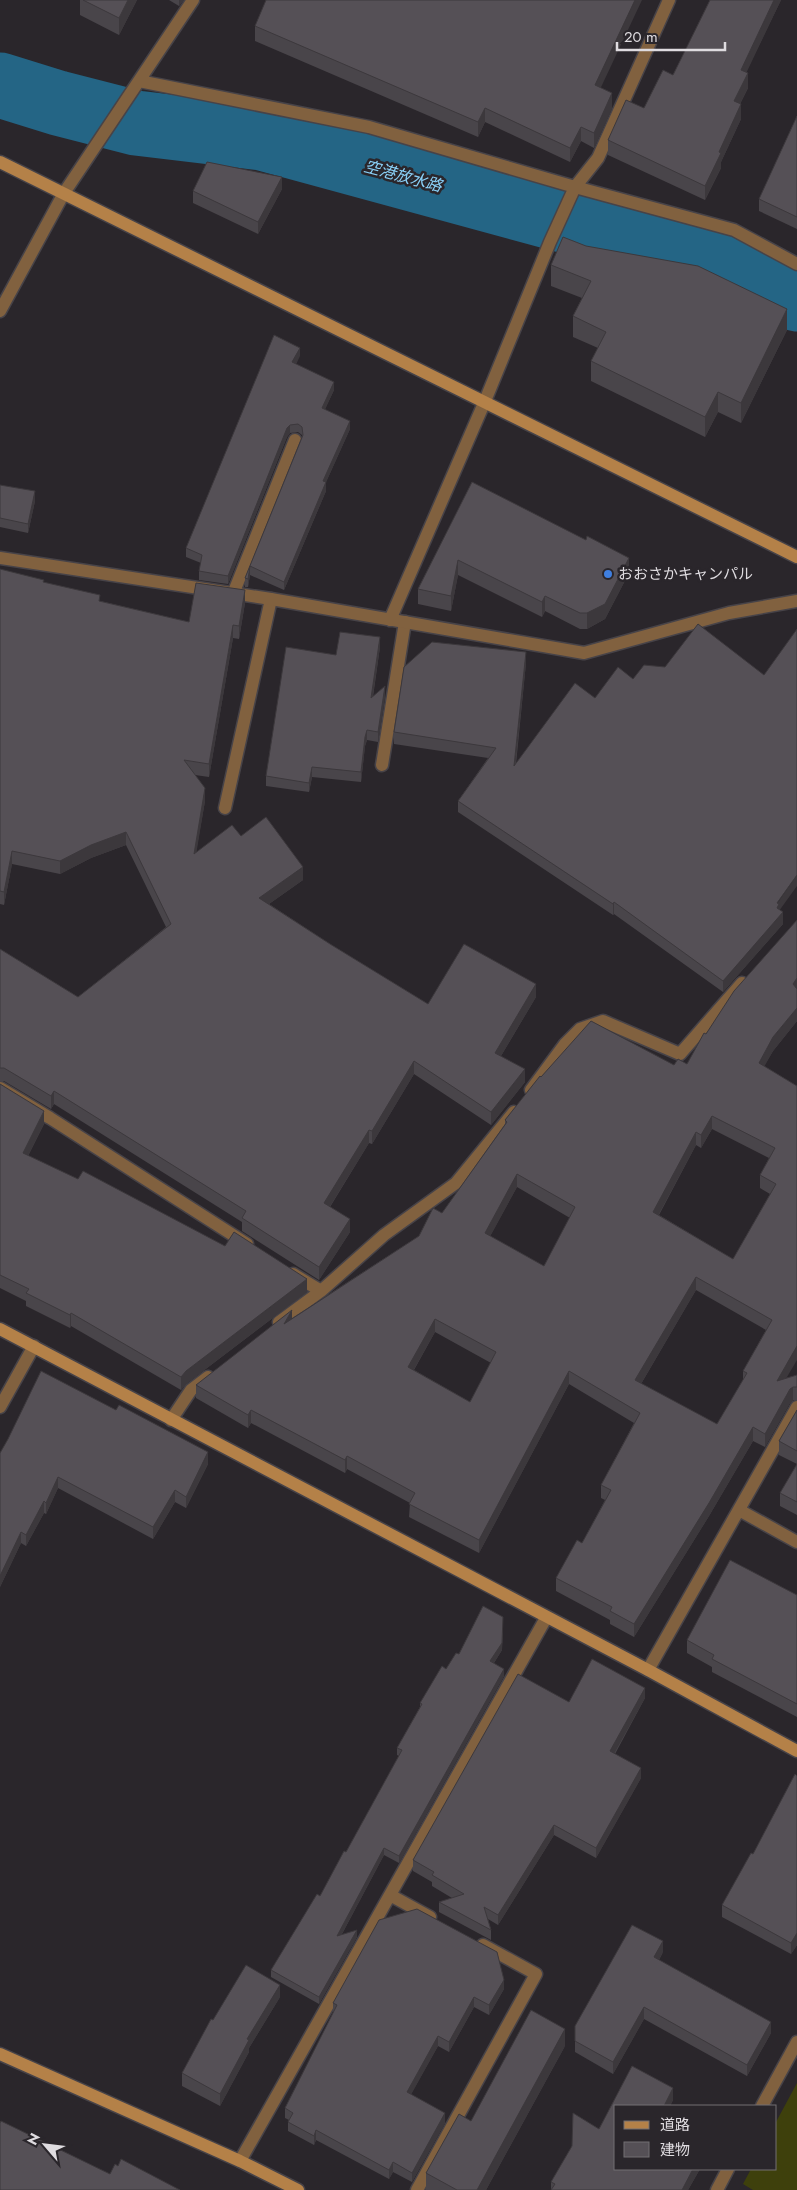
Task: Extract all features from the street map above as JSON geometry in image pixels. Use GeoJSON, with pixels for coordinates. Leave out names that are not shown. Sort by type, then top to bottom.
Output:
{"type":"FeatureCollection","features":[{"type":"Feature","properties":{"kind":"street"},"geometry":{"type":"LineString","coordinates":[[0,311],[64,193],[193,0]]}},
{"type":"Feature","properties":{"kind":"street"},"geometry":{"type":"LineString","coordinates":[[390,620],[485,402],[550,242],[575,188],[598,158],[669,0]]}},
{"type":"Feature","properties":{"kind":"street"},"geometry":{"type":"LineString","coordinates":[[139,81],[369,127],[575,188],[734,230],[797,264]]}},
{"type":"Feature","properties":{"kind":"street"},"geometry":{"type":"LineString","coordinates":[[0,162],[797,557]]}},
{"type":"Feature","properties":{"kind":"street"},"geometry":{"type":"LineString","coordinates":[[234,594],[295,440]]}},
{"type":"Feature","properties":{"kind":"street"},"geometry":{"type":"LineString","coordinates":[[0,558],[271,599],[584,653],[729,613],[797,601]]}},
{"type":"Feature","properties":{"kind":"street"},"geometry":{"type":"LineString","coordinates":[[225,808],[271,599]]}},
{"type":"Feature","properties":{"kind":"street"},"geometry":{"type":"LineString","coordinates":[[382,765],[405,622]]}},
{"type":"Feature","properties":{"kind":"street"},"geometry":{"type":"LineString","coordinates":[[267,1332],[321,1291],[384,1235],[456,1183],[580,1029],[603,1021],[680,1054],[752,972]]}},
{"type":"Feature","properties":{"kind":"street"},"geometry":{"type":"LineString","coordinates":[[0,1088],[255,1249]]}},
{"type":"Feature","properties":{"kind":"street"},"geometry":{"type":"LineString","coordinates":[[280,1265],[321,1291]]}},
{"type":"Feature","properties":{"kind":"street"},"geometry":{"type":"LineString","coordinates":[[0,1329],[648,1670],[797,1751]]}},
{"type":"Feature","properties":{"kind":"street"},"geometry":{"type":"LineString","coordinates":[[0,1407],[34,1346]]}},
{"type":"Feature","properties":{"kind":"street"},"geometry":{"type":"LineString","coordinates":[[171,1420],[191,1390],[222,1366]]}},
{"type":"Feature","properties":{"kind":"street"},"geometry":{"type":"LineString","coordinates":[[648,1670],[797,1408]]}},
{"type":"Feature","properties":{"kind":"street"},"geometry":{"type":"LineString","coordinates":[[739,1510],[797,1542]]}},
{"type":"Feature","properties":{"kind":"street"},"geometry":{"type":"LineString","coordinates":[[240,2160],[546,1618]]}},
{"type":"Feature","properties":{"kind":"street"},"geometry":{"type":"LineString","coordinates":[[390,1895],[442,1923]]}},
{"type":"Feature","properties":{"kind":"street"},"geometry":{"type":"LineString","coordinates":[[417,2190],[536,1974],[468,1937]]}},
{"type":"Feature","properties":{"kind":"street"},"geometry":{"type":"LineString","coordinates":[[763,2105],[797,2042]]}},
{"type":"Feature","properties":{"kind":"street"},"geometry":{"type":"LineString","coordinates":[[0,2054],[240,2160],[298,2190]]}},
{"type":"Feature","properties":{"kind":"street"},"geometry":{"type":"LineString","coordinates":[[717,2190],[727,2170]]}},
{"type":"Feature","properties":{"kind":"shaded area"},"geometry":{"type":"Polygon","coordinates":[[[797,2083],[797,2190],[753,2190],[743,2184],[750,2170],[777,2170],[777,2120],[797,2083]]]}},
{"type":"Feature","properties":{"kind":"building"},"geometry":{"type":"Polygon","coordinates":[[[83,0],[128,0],[119,18],[83,0]]]}},
{"type":"Feature","properties":{"kind":"building"},"geometry":{"type":"Polygon","coordinates":[[[266,0],[635,0],[595,85],[612,93],[594,133],[581,127],[570,148],[485,108],[478,122],[255,26],[266,0]]]}},
{"type":"Feature","properties":{"kind":"building"},"geometry":{"type":"Polygon","coordinates":[[[710,0],[774,0],[741,70],[748,73],[734,101],[741,104],[705,186],[608,140],[626,100],[644,108],[663,70],[673,75],[710,0]]]}},
{"type":"Feature","properties":{"kind":"building"},"geometry":{"type":"Polygon","coordinates":[[[797,116],[797,217],[759,199],[797,116]]]}},
{"type":"Feature","properties":{"kind":"building"},"geometry":{"type":"Polygon","coordinates":[[[207,162],[282,177],[258,222],[193,191],[207,162]]]}},
{"type":"Feature","properties":{"kind":"building"},"geometry":{"type":"Polygon","coordinates":[[[563,237],[586,246],[698,266],[787,309],[741,403],[718,392],[705,417],[591,361],[606,332],[573,316],[591,281],[551,265],[563,237]]]}},
{"type":"Feature","properties":{"kind":"building"},"geometry":{"type":"Polygon","coordinates":[[[274,335],[300,348],[292,362],[334,382],[322,408],[350,421],[323,481],[326,482],[284,582],[250,566],[248,579],[245,578],[303,435],[302,427],[298,424],[290,425],[287,428],[228,576],[199,571],[202,555],[186,548],[274,335]]]}},
{"type":"Feature","properties":{"kind":"building"},"geometry":{"type":"Polygon","coordinates":[[[472,482],[586,540],[587,536],[629,558],[605,604],[587,613],[580,613],[545,596],[542,602],[458,560],[451,596],[418,589],[472,482]]]}},
{"type":"Feature","properties":{"kind":"building"},"geometry":{"type":"Polygon","coordinates":[[[0,485],[35,491],[28,524],[0,518],[0,485]]]}},
{"type":"Feature","properties":{"kind":"building"},"geometry":{"type":"Polygon","coordinates":[[[0,569],[44,580],[43,582],[100,595],[99,601],[189,622],[196,583],[245,590],[239,626],[233,625],[209,764],[184,760],[205,788],[194,854],[232,825],[241,836],[266,817],[303,867],[259,898],[330,944],[428,1004],[464,944],[536,984],[495,1053],[525,1069],[491,1112],[414,1061],[372,1131],[369,1130],[324,1203],[350,1219],[319,1267],[242,1218],[246,1211],[54,1091],[51,1096],[4,1068],[0,1068],[0,949],[78,997],[171,924],[126,832],[91,845],[60,861],[12,851],[4,892],[0,891],[0,569]]]}},
{"type":"Feature","properties":{"kind":"building"},"geometry":{"type":"Polygon","coordinates":[[[698,624],[764,675],[797,629],[797,875],[777,903],[779,904],[777,908],[783,912],[723,981],[614,902],[613,904],[458,801],[496,748],[394,732],[404,667],[432,642],[526,652],[514,766],[575,683],[595,698],[618,667],[633,679],[644,665],[665,667],[698,624]]]}},
{"type":"Feature","properties":{"kind":"building"},"geometry":{"type":"Polygon","coordinates":[[[340,632],[380,637],[371,698],[385,686],[378,732],[367,730],[361,772],[312,767],[309,783],[266,776],[286,647],[336,655],[340,632]]]}},
{"type":"Feature","properties":{"kind":"building"},"geometry":{"type":"Polygon","coordinates":[[[797,920],[797,978],[793,984],[797,989],[797,1008],[773,1037],[759,1063],[797,1086],[797,1346],[777,1381],[797,1375],[797,1387],[790,1389],[765,1434],[753,1427],[709,1503],[634,1624],[610,1611],[612,1607],[556,1578],[577,1540],[582,1543],[611,1490],[601,1485],[640,1413],[569,1371],[479,1540],[409,1504],[415,1493],[347,1456],[345,1460],[251,1410],[248,1415],[196,1385],[292,1310],[284,1324],[419,1236],[433,1208],[442,1213],[507,1122],[505,1120],[540,1076],[591,1021],[674,1065],[678,1059],[687,1064],[704,1033],[706,1034],[734,991],[797,920]],[[712,1116],[701,1135],[696,1132],[653,1212],[733,1259],[776,1184],[760,1175],[775,1148],[712,1116]],[[517,1174],[485,1233],[544,1266],[575,1207],[517,1174]],[[696,1277],[635,1380],[717,1424],[747,1373],[743,1371],[772,1320],[696,1277]],[[435,1319],[408,1367],[470,1402],[496,1352],[435,1319]]]}},
{"type":"Feature","properties":{"kind":"building"},"geometry":{"type":"Polygon","coordinates":[[[0,1084],[44,1111],[23,1153],[78,1179],[83,1171],[225,1246],[234,1232],[307,1279],[186,1371],[181,1377],[71,1313],[70,1315],[26,1293],[29,1289],[0,1275],[0,1084]]]}},
{"type":"Feature","properties":{"kind":"building"},"geometry":{"type":"Polygon","coordinates":[[[41,1371],[116,1410],[119,1405],[208,1452],[186,1497],[175,1490],[153,1527],[58,1477],[46,1503],[44,1501],[26,1535],[21,1532],[0,1576],[0,1453],[41,1371]]]}},
{"type":"Feature","properties":{"kind":"building"},"geometry":{"type":"Polygon","coordinates":[[[797,1410],[797,1451],[779,1441],[797,1410]]]}},
{"type":"Feature","properties":{"kind":"building"},"geometry":{"type":"Polygon","coordinates":[[[797,1464],[797,1502],[780,1493],[797,1464]]]}},
{"type":"Feature","properties":{"kind":"building"},"geometry":{"type":"Polygon","coordinates":[[[730,1560],[797,1595],[797,1704],[712,1659],[714,1655],[687,1640],[730,1560]]]}},
{"type":"Feature","properties":{"kind":"building"},"geometry":{"type":"Polygon","coordinates":[[[483,1606],[503,1617],[502,1643],[490,1661],[504,1669],[399,1856],[384,1848],[337,1936],[357,1930],[319,1997],[271,1970],[317,1894],[320,1896],[344,1851],[346,1852],[402,1750],[397,1748],[422,1704],[420,1703],[442,1666],[446,1669],[456,1653],[459,1654],[483,1606]]]}},
{"type":"Feature","properties":{"kind":"building"},"geometry":{"type":"Polygon","coordinates":[[[592,1659],[645,1688],[610,1751],[641,1768],[596,1848],[554,1825],[498,1915],[484,1907],[491,1930],[439,1902],[464,1894],[432,1875],[434,1872],[413,1860],[518,1674],[569,1702],[592,1659]]]}},
{"type":"Feature","properties":{"kind":"building"},"geometry":{"type":"Polygon","coordinates":[[[795,1774],[797,1776],[797,1933],[791,1943],[722,1905],[751,1853],[753,1854],[795,1774]]]}},
{"type":"Feature","properties":{"kind":"building"},"geometry":{"type":"Polygon","coordinates":[[[417,1909],[497,1952],[504,1980],[489,2005],[474,1997],[449,2042],[438,2036],[407,2092],[445,2113],[412,2173],[393,2162],[389,2170],[316,2130],[314,2136],[288,2122],[293,2113],[285,2108],[337,2005],[333,2003],[379,1920],[417,1909]]]}},
{"type":"Feature","properties":{"kind":"building"},"geometry":{"type":"Polygon","coordinates":[[[632,1925],[663,1941],[654,1957],[771,2022],[747,2065],[644,2007],[613,2062],[575,2041],[575,2026],[632,1925]]]}},
{"type":"Feature","properties":{"kind":"building"},"geometry":{"type":"Polygon","coordinates":[[[246,1965],[280,1985],[247,2039],[249,2040],[220,2094],[182,2073],[211,2019],[213,2020],[246,1965]]]}},
{"type":"Feature","properties":{"kind":"building"},"geometry":{"type":"Polygon","coordinates":[[[531,2010],[565,2029],[477,2190],[457,2190],[426,2173],[459,2114],[471,2121],[531,2010]]]}},
{"type":"Feature","properties":{"kind":"building"},"geometry":{"type":"Polygon","coordinates":[[[632,2066],[673,2088],[664,2105],[614,2105],[614,2170],[692,2170],[682,2190],[551,2190],[555,2184],[551,2182],[572,2146],[573,2113],[599,2129],[632,2066]]]}},
{"type":"Feature","properties":{"kind":"building"},"geometry":{"type":"Polygon","coordinates":[[[1,2121],[110,2174],[115,2164],[118,2166],[121,2159],[180,2190],[0,2190],[1,2121]]]}},
{"type":"Feature","properties":{"kind":"waterway","name":"空港放水路"},"geometry":{"type":"LineString","coordinates":[[0,85],[58,103],[136,123],[262,138],[732,266],[797,299]]}},
{"type":"Feature","properties":{"kind":"place","name":"おおさかキャンパル"},"geometry":{"type":"Point","coordinates":[608,574]}}]}
